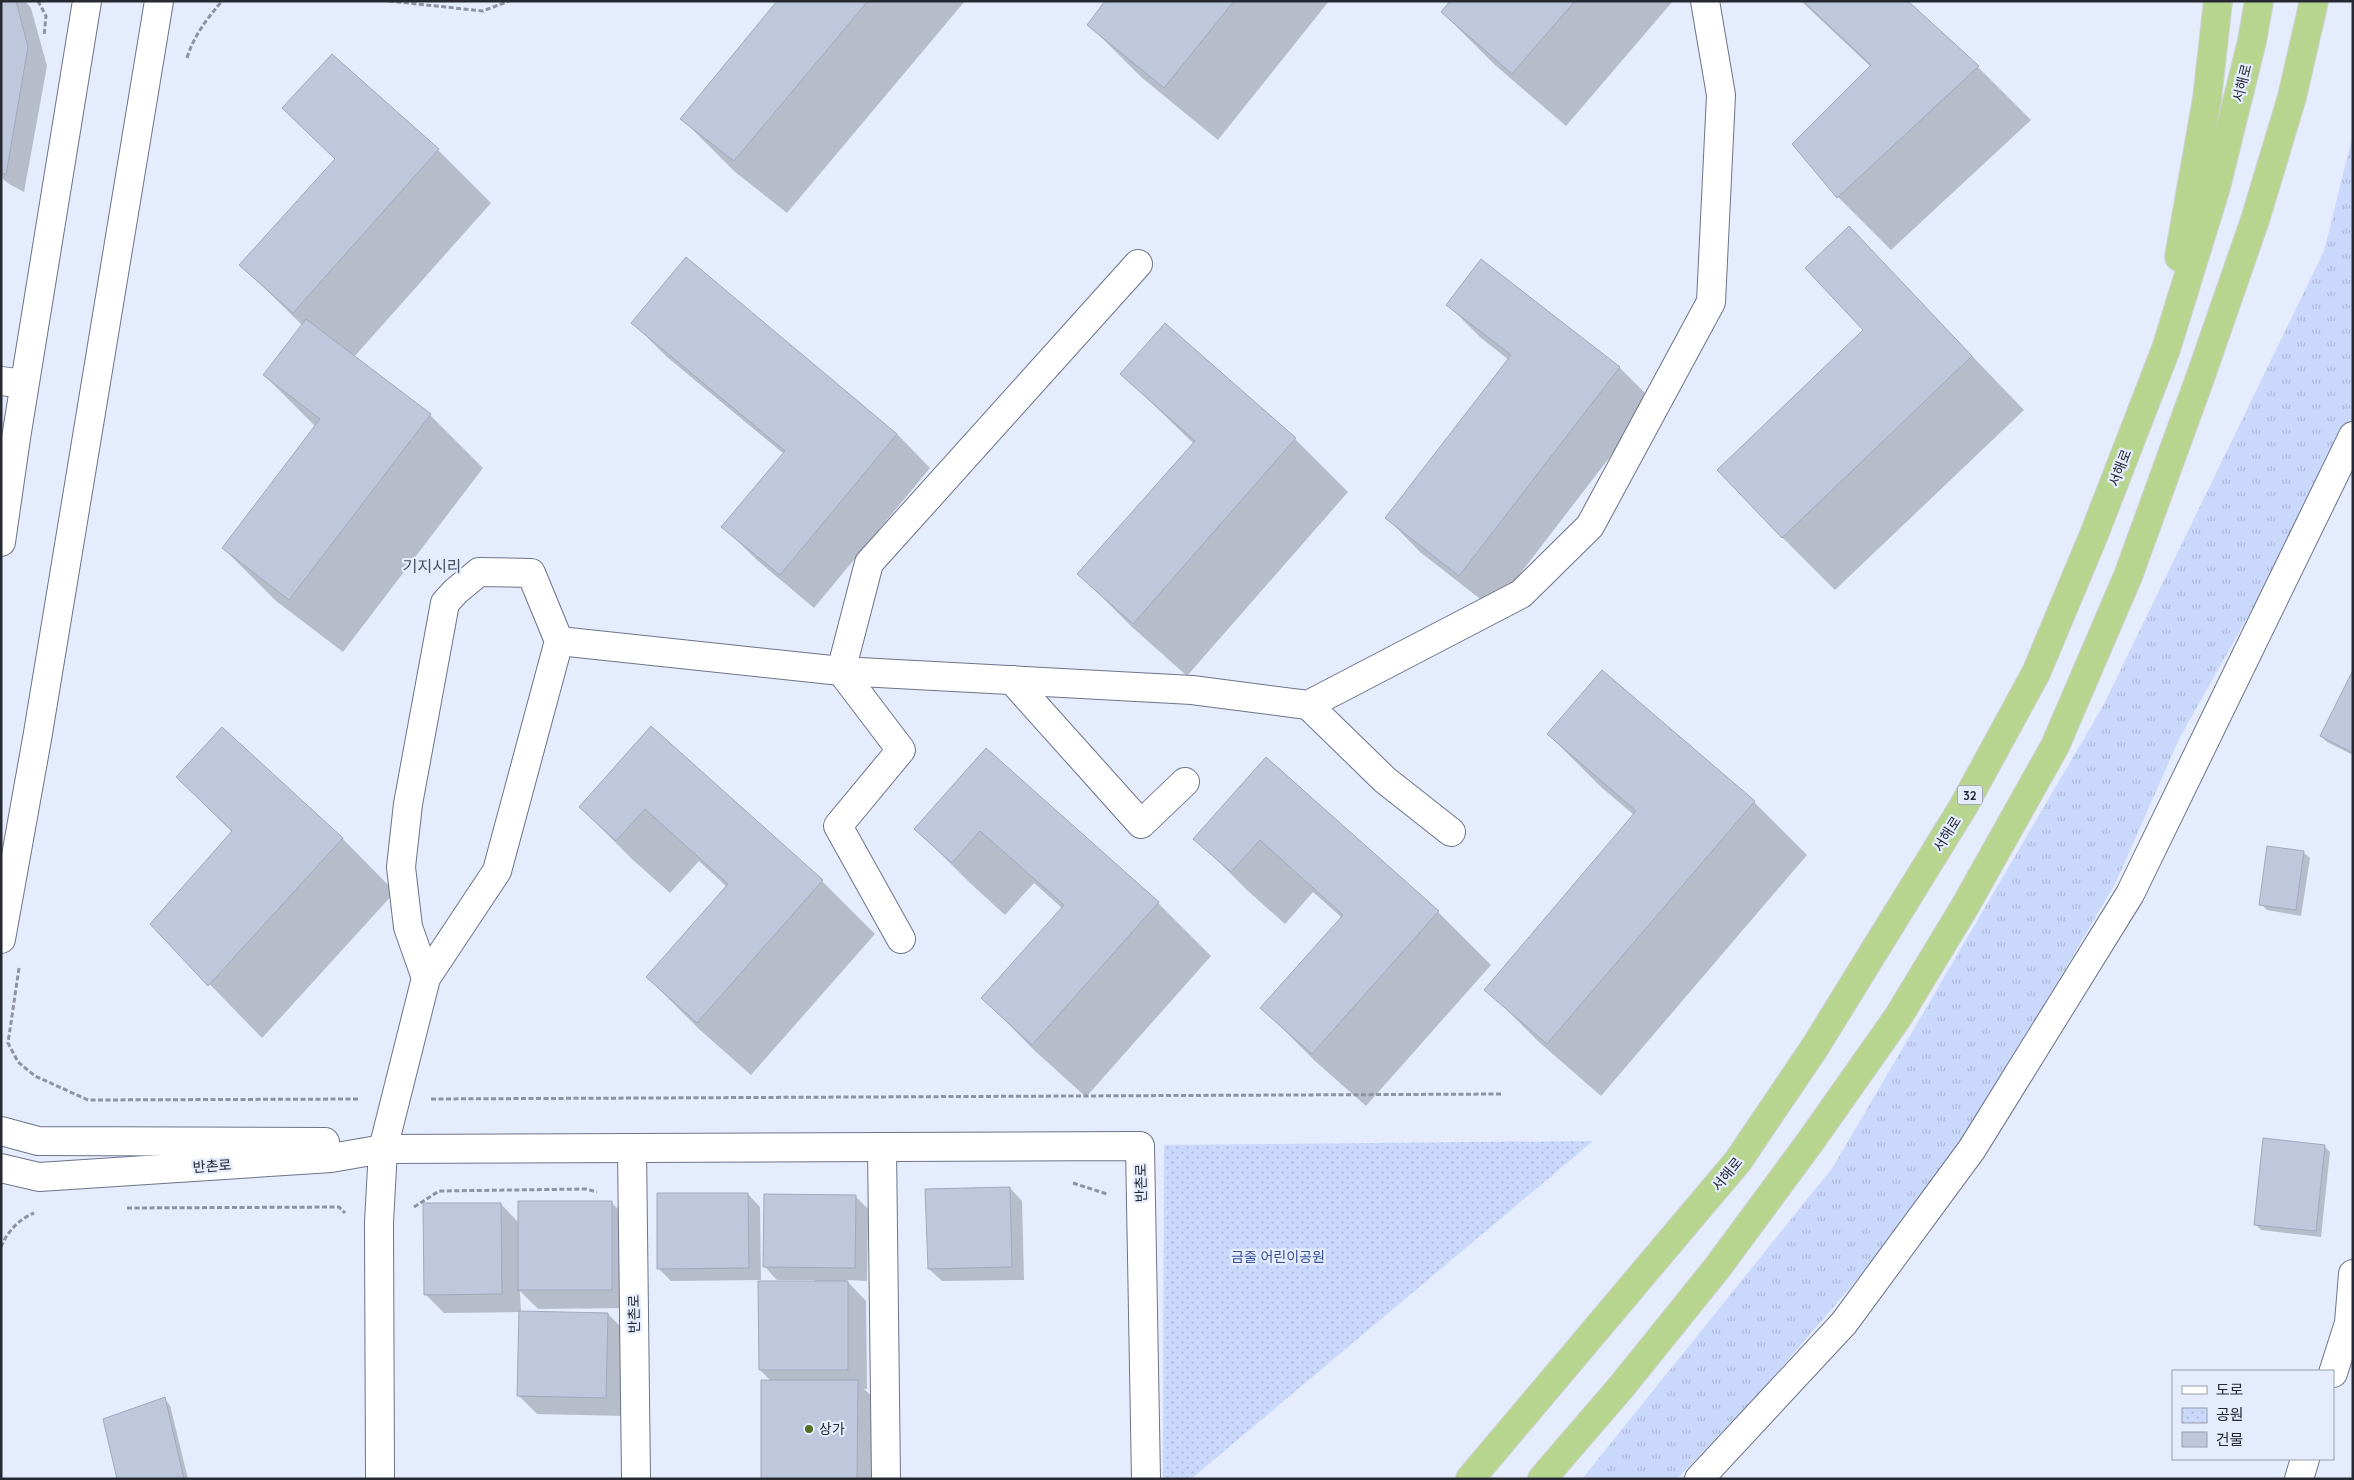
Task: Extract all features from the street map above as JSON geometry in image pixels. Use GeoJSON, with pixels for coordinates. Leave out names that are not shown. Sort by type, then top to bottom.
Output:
{"type":"FeatureCollection","features":[{"type":"Feature","properties":{"kind":"highway"},"geometry":{"type":"LineString","coordinates":[[2142,411],[2179,258],[2194,180],[2207,99],[2218,1]]}},
{"type":"Feature","properties":{"kind":"highway","name":"서해로"},"geometry":{"type":"LineString","coordinates":[[1470,1479],[1738,1161],[1815,1047],[1963,807],[2036,673],[2093,537],[2166,349],[2216,187],[2252,41],[2259,1]]}},
{"type":"Feature","properties":{"kind":"highway"},"geometry":{"type":"LineString","coordinates":[[2255,220],[2292,98],[2314,1]]}},
{"type":"Feature","properties":{"kind":"highway"},"geometry":{"type":"LineString","coordinates":[[1542,1479],[1622,1386],[1717,1268],[1810,1142],[1898,1017],[1964,908],[2055,746],[2128,576],[2255,220],[2329,1]]}},
{"type":"Feature","properties":{"kind":"street"},"geometry":{"type":"LineString","coordinates":[[1,542],[13,382],[87,1]]}},
{"type":"Feature","properties":{"kind":"street"},"geometry":{"type":"LineString","coordinates":[[1,940],[37,739],[159,1]]}},
{"type":"Feature","properties":{"kind":"street"},"geometry":{"type":"LineString","coordinates":[[559,641],[841,671],[1192,690],[1308,705],[1521,594],[1590,526],[1711,302],[1721,95],[1705,1]]}},
{"type":"Feature","properties":{"kind":"street"},"geometry":{"type":"LineString","coordinates":[[841,671],[869,563],[1138,264]]}},
{"type":"Feature","properties":{"kind":"street"},"geometry":{"type":"LineString","coordinates":[[1699,1479],[1844,1323],[1972,1149],[2130,894],[2353,436]]}},
{"type":"Feature","properties":{"kind":"street"},"geometry":{"type":"LineString","coordinates":[[380,1479],[379,1222],[384,1150],[426,978],[497,872],[559,641],[531,573],[478,572],[456,590],[445,603],[408,804],[401,867],[408,927],[426,978]]}},
{"type":"Feature","properties":{"kind":"street"},"geometry":{"type":"LineString","coordinates":[[841,671],[901,750],[838,826],[901,939]]}},
{"type":"Feature","properties":{"kind":"street"},"geometry":{"type":"LineString","coordinates":[[1012,680],[1141,824],[1185,782]]}},
{"type":"Feature","properties":{"kind":"street"},"geometry":{"type":"LineString","coordinates":[[1308,705],[1385,780],[1451,832]]}},
{"type":"Feature","properties":{"kind":"street"},"geometry":{"type":"LineString","coordinates":[[1,1131],[38,1141],[331,1142],[384,1150]]}},
{"type":"Feature","properties":{"kind":"street","name":"반촌로"},"geometry":{"type":"LineString","coordinates":[[1,1168],[39,1177],[331,1158],[384,1150],[1140,1146],[1146,1479]]}},
{"type":"Feature","properties":{"kind":"street"},"geometry":{"type":"LineString","coordinates":[[882,1148],[886,1479]]}},
{"type":"Feature","properties":{"kind":"street","name":"반촌로"},"geometry":{"type":"LineString","coordinates":[[632,1150],[636,1479]]}},
{"type":"Feature","properties":{"kind":"street"},"geometry":{"type":"LineString","coordinates":[[2334,1370],[2349,1323],[2353,1274]]}},
{"type":"Feature","properties":{"kind":"street"},"geometry":{"type":"LineString","coordinates":[[2299,1479],[2305,1460]]}},
{"type":"Feature","properties":{"kind":"path"},"geometry":{"type":"LineString","coordinates":[[389,1],[483,11],[509,1]]}},
{"type":"Feature","properties":{"kind":"path"},"geometry":{"type":"LineString","coordinates":[[36,1076],[88,1100],[1503,1094]]}},
{"type":"Feature","properties":{"kind":"path"},"geometry":{"type":"LineString","coordinates":[[1064,1183],[1074,1183],[1114,1196]]}},
{"type":"Feature","properties":{"kind":"path"},"geometry":{"type":"LineString","coordinates":[[407,1211],[439,1191],[586,1190],[600,1193]]}},
{"type":"Feature","properties":{"kind":"path"},"geometry":{"type":"LineString","coordinates":[[119,1208],[339,1207],[348,1217]]}},
{"type":"Feature","properties":{"kind":"path"},"geometry":{"type":"LineString","coordinates":[[1,1248],[6,1236],[25,1217],[42,1209]]}},
{"type":"Feature","properties":{"kind":"green space"},"geometry":{"type":"Polygon","coordinates":[[[2353,134],[2353,420],[2271,576],[2180,737],[2116,882],[1940,1183],[1762,1390],[1677,1479],[1582,1479],[1833,1167],[2103,706],[2324,251],[2353,134]]]}},
{"type":"Feature","properties":{"kind":"green space","name":"금줄 어린이공원"},"geometry":{"type":"Polygon","coordinates":[[[1593,1141],[1191,1479],[1163,1479],[1164,1145],[1593,1141]]]}},
{"type":"Feature","properties":{"kind":"building"},"geometry":{"type":"Polygon","coordinates":[[[1,1],[16,1],[28,47],[6,175],[1,172],[1,1]]]}},
{"type":"Feature","properties":{"kind":"building"},"geometry":{"type":"Polygon","coordinates":[[[777,1],[868,1],[734,161],[680,119],[777,1]]]}},
{"type":"Feature","properties":{"kind":"building"},"geometry":{"type":"Polygon","coordinates":[[[1105,1],[1234,1],[1164,88],[1087,25],[1105,1]]]}},
{"type":"Feature","properties":{"kind":"building"},"geometry":{"type":"Polygon","coordinates":[[[1450,1],[1575,1],[1512,74],[1441,12],[1450,1]]]}},
{"type":"Feature","properties":{"kind":"building"},"geometry":{"type":"Polygon","coordinates":[[[1803,1],[1908,1],[1979,66],[1837,198],[1792,144],[1871,65],[1803,1]]]}},
{"type":"Feature","properties":{"kind":"building"},"geometry":{"type":"Polygon","coordinates":[[[332,54],[439,149],[293,313],[239,265],[335,159],[282,108],[332,54]]]}},
{"type":"Feature","properties":{"kind":"building"},"geometry":{"type":"Polygon","coordinates":[[[1849,226],[1972,356],[1782,538],[1717,470],[1863,330],[1805,268],[1849,226]]]}},
{"type":"Feature","properties":{"kind":"building"},"geometry":{"type":"Polygon","coordinates":[[[686,257],[897,434],[780,575],[721,527],[785,451],[631,323],[686,257]]]}},
{"type":"Feature","properties":{"kind":"building"},"geometry":{"type":"Polygon","coordinates":[[[1481,259],[1620,367],[1459,576],[1385,518],[1511,355],[1446,305],[1481,259]]]}},
{"type":"Feature","properties":{"kind":"building"},"geometry":{"type":"Polygon","coordinates":[[[306,319],[431,414],[289,600],[222,548],[320,419],[263,375],[306,319]]]}},
{"type":"Feature","properties":{"kind":"building"},"geometry":{"type":"Polygon","coordinates":[[[1165,323],[1296,438],[1133,624],[1077,574],[1195,441],[1120,374],[1165,323]]]}},
{"type":"Feature","properties":{"kind":"building"},"geometry":{"type":"Polygon","coordinates":[[[1602,670],[1755,801],[1547,1044],[1484,990],[1636,811],[1547,734],[1602,670]]]}},
{"type":"Feature","properties":{"kind":"building"},"geometry":{"type":"Polygon","coordinates":[[[2353,670],[2353,753],[2320,736],[2353,670]]]}},
{"type":"Feature","properties":{"kind":"building"},"geometry":{"type":"Polygon","coordinates":[[[651,726],[823,880],[697,1023],[646,977],[728,884],[645,809],[616,841],[579,807],[651,726]]]}},
{"type":"Feature","properties":{"kind":"building"},"geometry":{"type":"Polygon","coordinates":[[[222,727],[343,838],[208,986],[150,924],[232,831],[176,777],[222,727]]]}},
{"type":"Feature","properties":{"kind":"building"},"geometry":{"type":"Polygon","coordinates":[[[986,748],[1159,902],[1032,1045],[981,998],[1064,905],[980,831],[952,863],[914,829],[986,748]]]}},
{"type":"Feature","properties":{"kind":"building"},"geometry":{"type":"Polygon","coordinates":[[[1266,757],[1439,911],[1312,1054],[1260,1008],[1343,915],[1260,840],[1231,872],[1193,839],[1266,757]]]}},
{"type":"Feature","properties":{"kind":"building"},"geometry":{"type":"Polygon","coordinates":[[[2267,846],[2304,851],[2296,910],[2259,905],[2267,846]]]}},
{"type":"Feature","properties":{"kind":"building"},"geometry":{"type":"Polygon","coordinates":[[[2263,1138],[2325,1145],[2316,1231],[2254,1225],[2263,1138]]]}},
{"type":"Feature","properties":{"kind":"building"},"geometry":{"type":"Polygon","coordinates":[[[1010,1187],[1012,1267],[928,1269],[925,1189],[1010,1187]]]}},
{"type":"Feature","properties":{"kind":"building"},"geometry":{"type":"Polygon","coordinates":[[[657,1193],[748,1193],[749,1268],[657,1269],[657,1193]]]}},
{"type":"Feature","properties":{"kind":"building"},"geometry":{"type":"Polygon","coordinates":[[[764,1194],[856,1195],[855,1268],[763,1267],[764,1194]]]}},
{"type":"Feature","properties":{"kind":"building"},"geometry":{"type":"Polygon","coordinates":[[[518,1201],[612,1201],[612,1290],[518,1290],[518,1201]]]}},
{"type":"Feature","properties":{"kind":"building"},"geometry":{"type":"Polygon","coordinates":[[[423,1203],[501,1203],[502,1294],[424,1295],[423,1203]]]}},
{"type":"Feature","properties":{"kind":"building"},"geometry":{"type":"Polygon","coordinates":[[[758,1281],[848,1281],[848,1370],[759,1370],[758,1281]]]}},
{"type":"Feature","properties":{"kind":"building"},"geometry":{"type":"Polygon","coordinates":[[[519,1311],[608,1313],[606,1398],[517,1396],[519,1311]]]}},
{"type":"Feature","properties":{"kind":"building","name":"상가"},"geometry":{"type":"Polygon","coordinates":[[[761,1380],[858,1380],[857,1479],[761,1479],[761,1380]]]}},
{"type":"Feature","properties":{"kind":"building"},"geometry":{"type":"Polygon","coordinates":[[[165,1397],[184,1479],[117,1479],[103,1419],[165,1397]]]}},
{"type":"Feature","properties":{"kind":"place","name":"상가"},"geometry":{"type":"Point","coordinates":[809,1429]}},
{"type":"Feature","properties":{"kind":"district","name":"기지시리"},"geometry":{"type":"Point","coordinates":[432,566]}}]}
